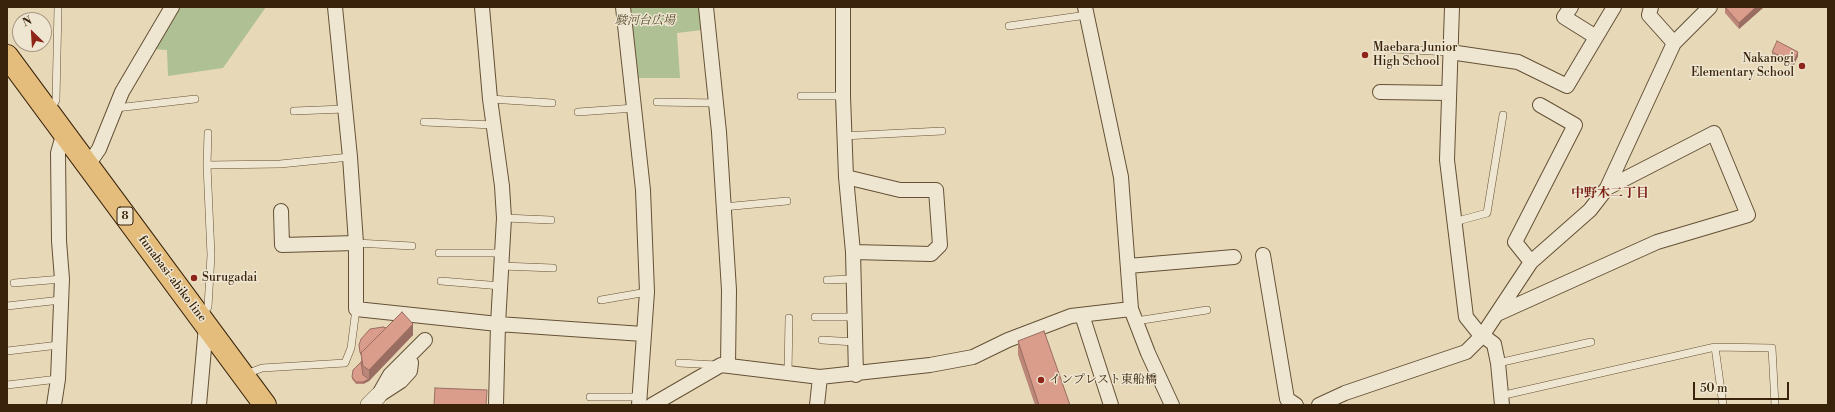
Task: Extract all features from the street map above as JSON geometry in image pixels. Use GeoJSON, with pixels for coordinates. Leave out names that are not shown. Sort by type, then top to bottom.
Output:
{"type":"FeatureCollection","features":[{"type":"Feature","properties":{"kind":"main road","name":"funabasi-abiko line"},"geometry":{"type":"LineString","coordinates":[[7,56],[265,405]]}},
{"type":"Feature","properties":{"kind":"street"},"geometry":{"type":"LineString","coordinates":[[88,165],[99,148],[122,92],[172,7]]}},
{"type":"Feature","properties":{"kind":"street"},"geometry":{"type":"LineString","coordinates":[[335,7],[350,157],[356,243],[356,309],[498,324],[642,334]]}},
{"type":"Feature","properties":{"kind":"street"},"geometry":{"type":"LineString","coordinates":[[482,7],[490,99],[502,186],[504,218],[498,324],[496,405]]}},
{"type":"Feature","properties":{"kind":"street"},"geometry":{"type":"LineString","coordinates":[[623,7],[644,190],[647,292],[642,334],[639,401]]}},
{"type":"Feature","properties":{"kind":"street"},"geometry":{"type":"LineString","coordinates":[[706,7],[716,103],[729,290],[725,366]]}},
{"type":"Feature","properties":{"kind":"street"},"geometry":{"type":"LineString","coordinates":[[843,7],[843,136],[853,252],[856,375]]}},
{"type":"Feature","properties":{"kind":"street"},"geometry":{"type":"LineString","coordinates":[[1452,7],[1447,160],[1454,222],[1466,317],[1470,325],[1494,344],[1498,362],[1501,400]]}},
{"type":"Feature","properties":{"kind":"street"},"geometry":{"type":"LineString","coordinates":[[1570,7],[1564,17],[1596,37]]}},
{"type":"Feature","properties":{"kind":"street"},"geometry":{"type":"LineString","coordinates":[[1450,52],[1518,62],[1567,86],[1614,7]]}},
{"type":"Feature","properties":{"kind":"street"},"geometry":{"type":"LineString","coordinates":[[1651,7],[1649,15],[1674,43]]}},
{"type":"Feature","properties":{"kind":"street"},"geometry":{"type":"LineString","coordinates":[[1319,405],[1345,393],[1466,352],[1482,336],[1531,262],[1590,210],[1607,188],[1674,43],[1710,7]]}},
{"type":"Feature","properties":{"kind":"street"},"geometry":{"type":"LineString","coordinates":[[1086,11],[1121,177],[1133,315],[1148,353],[1172,405]]}},
{"type":"Feature","properties":{"kind":"street"},"geometry":{"type":"LineString","coordinates":[[1380,92],[1449,93]]}},
{"type":"Feature","properties":{"kind":"street"},"geometry":{"type":"LineString","coordinates":[[1531,262],[1515,242],[1575,124],[1540,105]]}},
{"type":"Feature","properties":{"kind":"street"},"geometry":{"type":"LineString","coordinates":[[54,405],[58,380],[62,278],[58,153],[64,132]]}},
{"type":"Feature","properties":{"kind":"street"},"geometry":{"type":"LineString","coordinates":[[1496,314],[1657,242],[1748,216],[1714,134],[1607,188]]}},
{"type":"Feature","properties":{"kind":"street"},"geometry":{"type":"LineString","coordinates":[[846,177],[900,190],[936,190],[940,245],[931,254],[853,252]]}},
{"type":"Feature","properties":{"kind":"street"},"geometry":{"type":"LineString","coordinates":[[281,211],[282,245],[356,243]]}},
{"type":"Feature","properties":{"kind":"street"},"geometry":{"type":"LineString","coordinates":[[1263,255],[1287,399],[1296,405]]}},
{"type":"Feature","properties":{"kind":"street"},"geometry":{"type":"LineString","coordinates":[[1128,266],[1234,257]]}},
{"type":"Feature","properties":{"kind":"street"},"geometry":{"type":"LineString","coordinates":[[652,405],[725,366],[820,377],[856,375],[930,365],[973,357],[1008,340],[1064,319],[1082,315],[1133,315]]}},
{"type":"Feature","properties":{"kind":"street"},"geometry":{"type":"LineString","coordinates":[[1082,315],[1111,405]]}},
{"type":"Feature","properties":{"kind":"street"},"geometry":{"type":"LineString","coordinates":[[199,405],[203,353],[206,345],[206,325]]}},
{"type":"Feature","properties":{"kind":"street"},"geometry":{"type":"LineString","coordinates":[[373,401],[401,381],[410,371],[411,363],[405,360],[425,340]]}},
{"type":"Feature","properties":{"kind":"street"},"geometry":{"type":"LineString","coordinates":[[817,405],[820,377]]}},
{"type":"Feature","properties":{"kind":"lane"},"geometry":{"type":"LineString","coordinates":[[49,113],[56,100],[58,7]]}},
{"type":"Feature","properties":{"kind":"lane"},"geometry":{"type":"LineString","coordinates":[[1010,26],[1086,11]]}},
{"type":"Feature","properties":{"kind":"lane"},"geometry":{"type":"LineString","coordinates":[[1394,49],[1450,52]]}},
{"type":"Feature","properties":{"kind":"lane"},"geometry":{"type":"LineString","coordinates":[[801,96],[842,96]]}},
{"type":"Feature","properties":{"kind":"lane"},"geometry":{"type":"LineString","coordinates":[[116,108],[195,99]]}},
{"type":"Feature","properties":{"kind":"lane"},"geometry":{"type":"LineString","coordinates":[[490,99],[552,103]]}},
{"type":"Feature","properties":{"kind":"lane"},"geometry":{"type":"LineString","coordinates":[[657,102],[716,103]]}},
{"type":"Feature","properties":{"kind":"lane"},"geometry":{"type":"LineString","coordinates":[[578,112],[635,108]]}},
{"type":"Feature","properties":{"kind":"lane"},"geometry":{"type":"LineString","coordinates":[[294,112],[344,109]]}},
{"type":"Feature","properties":{"kind":"lane"},"geometry":{"type":"LineString","coordinates":[[1454,222],[1486,213],[1503,116]]}},
{"type":"Feature","properties":{"kind":"lane"},"geometry":{"type":"LineString","coordinates":[[424,122],[494,125]]}},
{"type":"Feature","properties":{"kind":"lane"},"geometry":{"type":"LineString","coordinates":[[843,136],[942,131]]}},
{"type":"Feature","properties":{"kind":"lane"},"geometry":{"type":"LineString","coordinates":[[206,325],[206,309],[208,307],[212,255],[207,165],[208,133]]}},
{"type":"Feature","properties":{"kind":"lane"},"geometry":{"type":"LineString","coordinates":[[207,165],[280,164],[350,157]]}},
{"type":"Feature","properties":{"kind":"lane"},"geometry":{"type":"LineString","coordinates":[[723,207],[787,201]]}},
{"type":"Feature","properties":{"kind":"lane"},"geometry":{"type":"LineString","coordinates":[[504,218],[551,220]]}},
{"type":"Feature","properties":{"kind":"lane"},"geometry":{"type":"LineString","coordinates":[[356,243],[412,246]]}},
{"type":"Feature","properties":{"kind":"lane"},"geometry":{"type":"LineString","coordinates":[[439,253],[502,259],[553,268]]}},
{"type":"Feature","properties":{"kind":"lane"},"geometry":{"type":"LineString","coordinates":[[14,284],[62,278]]}},
{"type":"Feature","properties":{"kind":"lane"},"geometry":{"type":"LineString","coordinates":[[827,280],[854,279]]}},
{"type":"Feature","properties":{"kind":"lane"},"geometry":{"type":"LineString","coordinates":[[441,281],[501,286]]}},
{"type":"Feature","properties":{"kind":"lane"},"geometry":{"type":"LineString","coordinates":[[601,300],[647,292]]}},
{"type":"Feature","properties":{"kind":"lane"},"geometry":{"type":"LineString","coordinates":[[7,306],[61,300]]}},
{"type":"Feature","properties":{"kind":"lane"},"geometry":{"type":"LineString","coordinates":[[244,375],[262,368],[345,363],[351,348],[356,309]]}},
{"type":"Feature","properties":{"kind":"lane"},"geometry":{"type":"LineString","coordinates":[[1133,315],[1207,310]]}},
{"type":"Feature","properties":{"kind":"lane"},"geometry":{"type":"LineString","coordinates":[[815,317],[854,317]]}},
{"type":"Feature","properties":{"kind":"lane"},"geometry":{"type":"LineString","coordinates":[[788,373],[789,318]]}},
{"type":"Feature","properties":{"kind":"lane"},"geometry":{"type":"LineString","coordinates":[[822,340],[855,342]]}},
{"type":"Feature","properties":{"kind":"lane"},"geometry":{"type":"LineString","coordinates":[[1498,362],[1591,342]]}},
{"type":"Feature","properties":{"kind":"lane"},"geometry":{"type":"LineString","coordinates":[[7,351],[59,345]]}},
{"type":"Feature","properties":{"kind":"lane"},"geometry":{"type":"LineString","coordinates":[[1501,400],[1714,347],[1772,348],[1775,405]]}},
{"type":"Feature","properties":{"kind":"lane"},"geometry":{"type":"LineString","coordinates":[[1714,347],[1723,405]]}},
{"type":"Feature","properties":{"kind":"lane"},"geometry":{"type":"LineString","coordinates":[[679,363],[725,366]]}},
{"type":"Feature","properties":{"kind":"lane"},"geometry":{"type":"LineString","coordinates":[[7,385],[58,380]]}},
{"type":"Feature","properties":{"kind":"lane"},"geometry":{"type":"LineString","coordinates":[[590,397],[639,401]]}},
{"type":"Feature","properties":{"kind":"green space"},"geometry":{"type":"Polygon","coordinates":[[[176,7],[266,7],[223,68],[168,76],[167,50],[151,49],[176,7]]]}},
{"type":"Feature","properties":{"kind":"green space","name":"駿河台広場"},"geometry":{"type":"Polygon","coordinates":[[[628,7],[699,7],[702,30],[677,33],[680,78],[638,78],[628,7]]]}},
{"type":"Feature","properties":{"kind":"building"},"geometry":{"type":"Polygon","coordinates":[[[1725,7],[1756,7],[1739,23],[1725,7]]]}},
{"type":"Feature","properties":{"kind":"building"},"geometry":{"type":"Polygon","coordinates":[[[1777,41],[1798,52],[1793,63],[1772,52],[1777,41]]]}},
{"type":"Feature","properties":{"kind":"building"},"geometry":{"type":"Polygon","coordinates":[[[402,312],[413,324],[369,370],[363,366],[361,353],[402,312]]]}},
{"type":"Feature","properties":{"kind":"building"},"geometry":{"type":"Polygon","coordinates":[[[386,328],[361,354],[359,345],[361,339],[370,329],[386,328]]]}},
{"type":"Feature","properties":{"kind":"building","name":"インプレスト東船橋"},"geometry":{"type":"Polygon","coordinates":[[[1044,331],[1070,405],[1039,405],[1018,341],[1044,331]]]}},
{"type":"Feature","properties":{"kind":"building"},"geometry":{"type":"Polygon","coordinates":[[[361,362],[363,375],[369,379],[363,382],[356,382],[352,377],[353,370],[361,362]]]}},
{"type":"Feature","properties":{"kind":"building"},"geometry":{"type":"Polygon","coordinates":[[[435,388],[487,390],[486,405],[434,405],[435,388]]]}},
{"type":"Feature","properties":{"kind":"place","name":"Maebara Junior High School"},"geometry":{"type":"Point","coordinates":[1365,55]}},
{"type":"Feature","properties":{"kind":"place","name":"Nakanogi Elementary School"},"geometry":{"type":"Point","coordinates":[1802,66]}},
{"type":"Feature","properties":{"kind":"place","name":"Surugadai"},"geometry":{"type":"Point","coordinates":[194,278]}},
{"type":"Feature","properties":{"kind":"place","name":"インプレスト東船橋"},"geometry":{"type":"Point","coordinates":[1041,380]}},
{"type":"Feature","properties":{"kind":"district","name":"中野木二丁目"},"geometry":{"type":"Point","coordinates":[1610,194]}}]}
